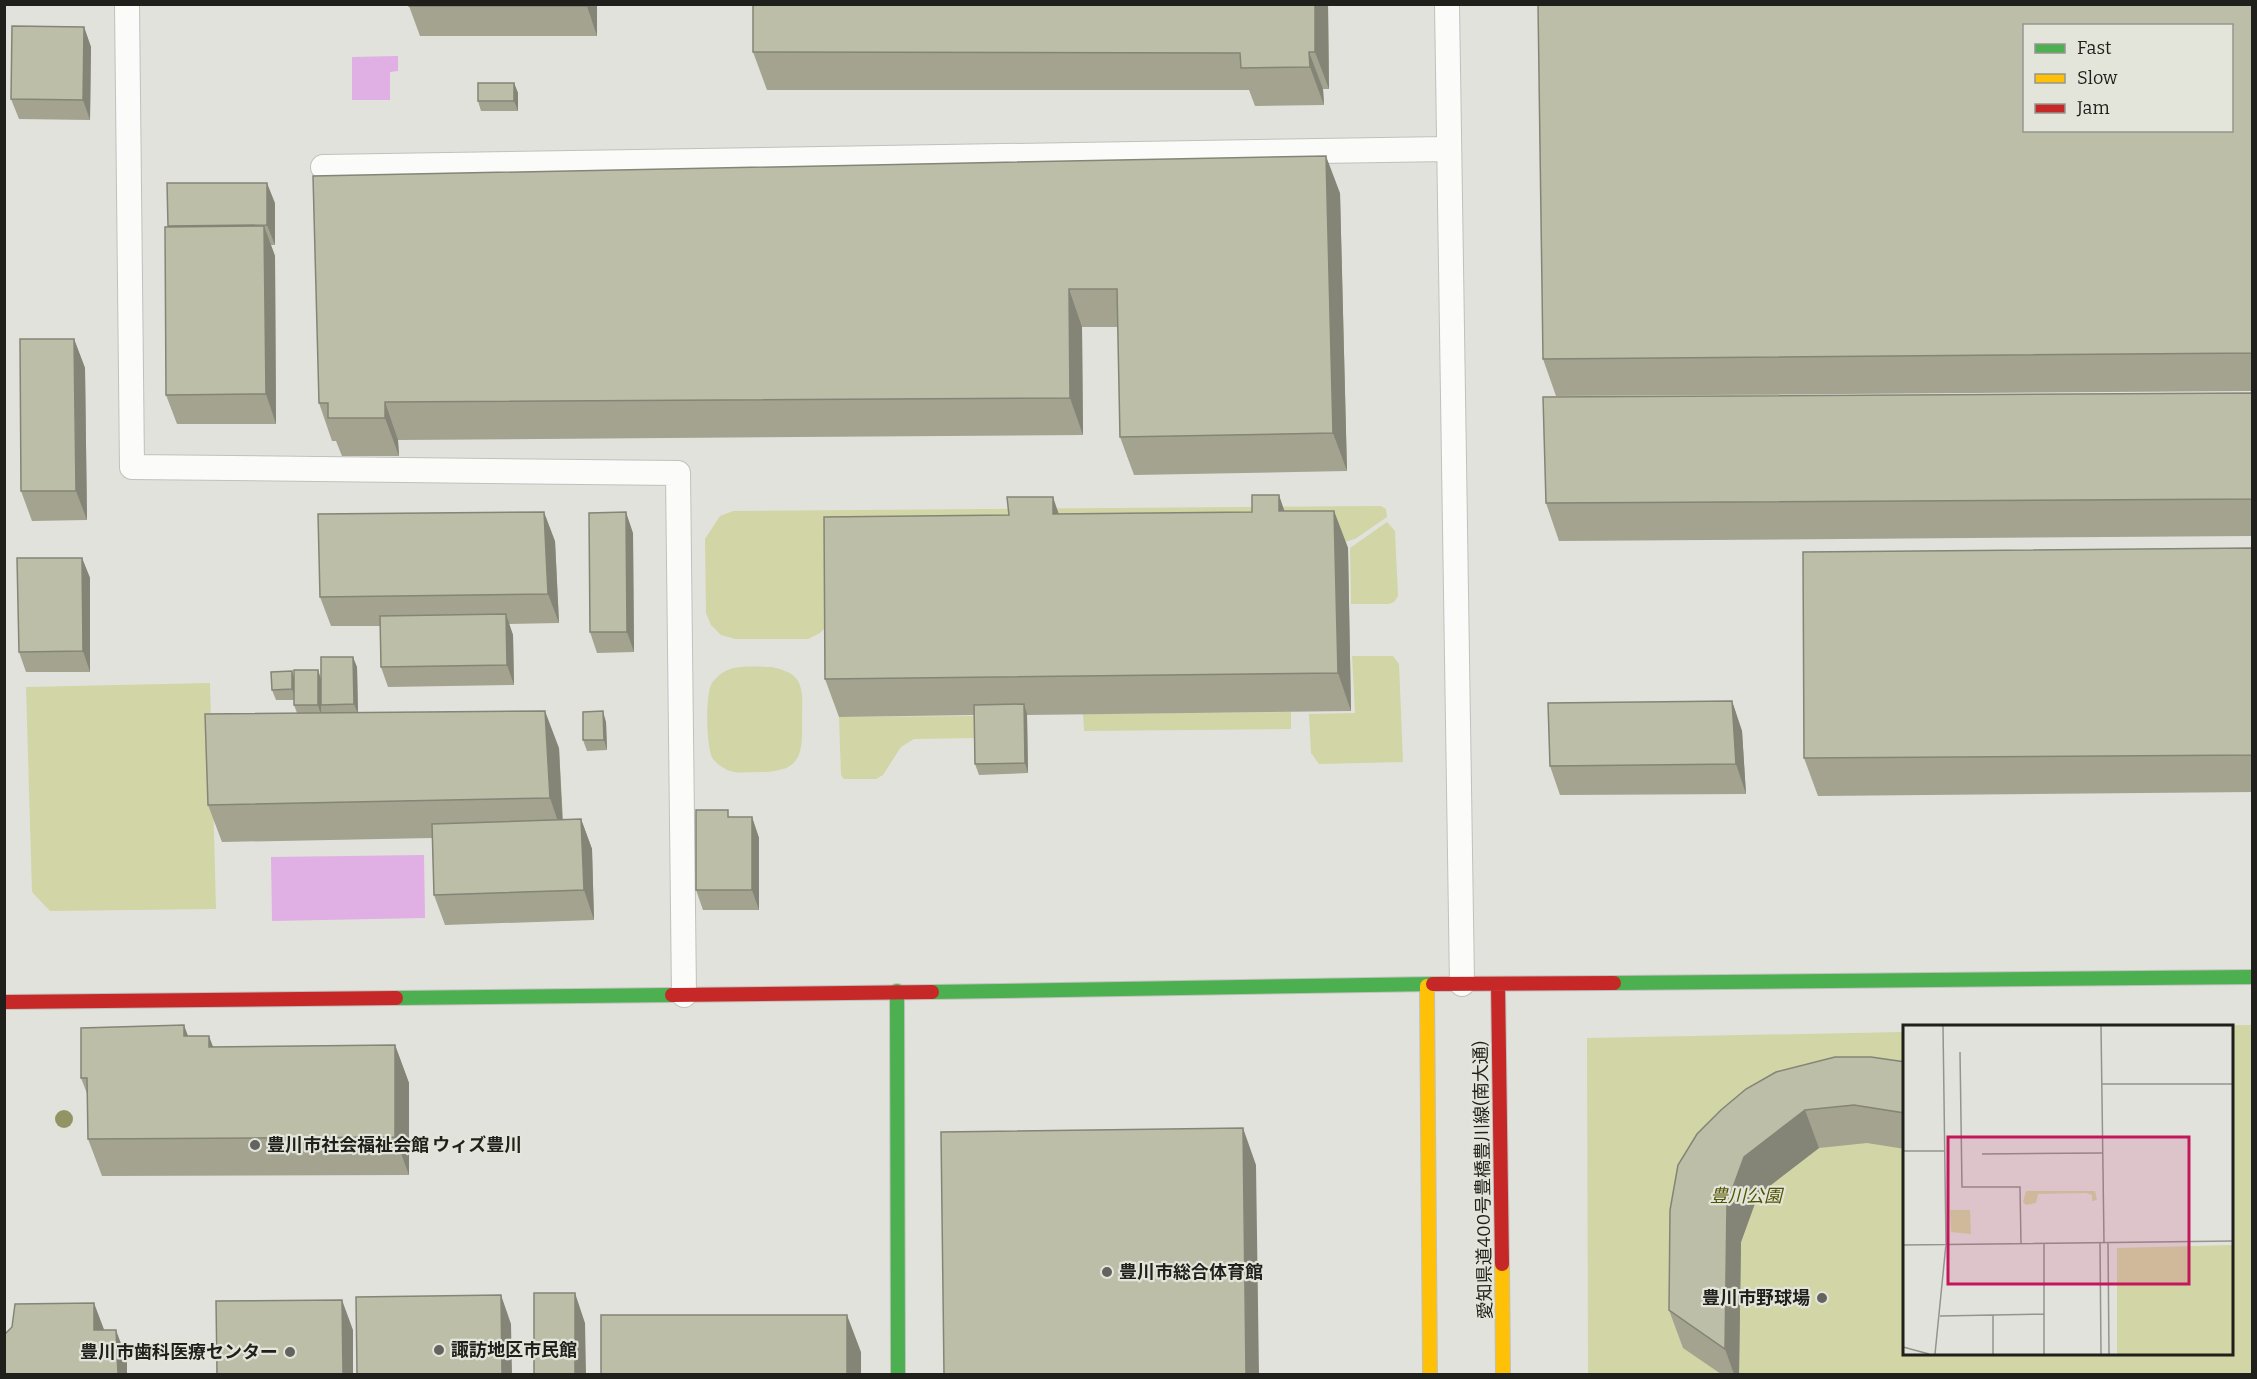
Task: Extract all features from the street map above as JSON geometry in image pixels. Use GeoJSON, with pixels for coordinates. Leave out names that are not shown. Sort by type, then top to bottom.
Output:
{"type":"FeatureCollection","features":[{"type":"Feature","properties":{"kind":"street"},"geometry":{"type":"LineString","coordinates":[[4,1002],[2253,976]]}},
{"type":"Feature","properties":{"kind":"street","name":"愛知県道400号豊橋豊川線(南大通)"},"geometry":{"type":"LineString","coordinates":[[1498,984],[1503,1374]]}},
{"type":"Feature","properties":{"kind":"street"},"geometry":{"type":"LineString","coordinates":[[1427,986],[1430,1374]]}},
{"type":"Feature","properties":{"kind":"street"},"geometry":{"type":"LineString","coordinates":[[897,991],[898,1374]]}},
{"type":"Feature","properties":{"kind":"lane"},"geometry":{"type":"LineString","coordinates":[[127,4],[132,467],[678,473],[684,994]]}},
{"type":"Feature","properties":{"kind":"lane"},"geometry":{"type":"LineString","coordinates":[[1446,4],[1462,984]]}},
{"type":"Feature","properties":{"kind":"lane"},"geometry":{"type":"LineString","coordinates":[[323,166],[1447,149]]}},
{"type":"Feature","properties":{"kind":"green space"},"geometry":{"type":"Polygon","coordinates":[[[1381,506],[1386,509],[1387,517],[1355,539],[1344,542],[829,624],[820,633],[808,639],[735,639],[721,635],[711,625],[706,613],[705,539],[720,516],[733,511],[1381,506]]]}},
{"type":"Feature","properties":{"kind":"green space"},"geometry":{"type":"Polygon","coordinates":[[[1387,522],[1395,531],[1398,596],[1394,602],[1389,604],[1351,604],[1350,548],[1387,522]]]}},
{"type":"Feature","properties":{"kind":"green space"},"geometry":{"type":"Polygon","coordinates":[[[1352,656],[1393,656],[1399,664],[1403,762],[1319,764],[1311,753],[1309,714],[1355,713],[1352,656]]]}},
{"type":"Feature","properties":{"kind":"green space"},"geometry":{"type":"Polygon","coordinates":[[[771,667],[790,673],[800,685],[802,742],[797,759],[784,769],[773,771],[735,772],[727,770],[713,759],[709,744],[707,709],[712,683],[722,673],[733,668],[771,667]]]}},
{"type":"Feature","properties":{"kind":"green space"},"geometry":{"type":"Polygon","coordinates":[[[210,683],[216,909],[50,911],[32,892],[26,687],[210,683]]]}},
{"type":"Feature","properties":{"kind":"green space"},"geometry":{"type":"Polygon","coordinates":[[[1291,712],[1291,729],[1084,731],[1083,714],[1291,712]]]}},
{"type":"Feature","properties":{"kind":"green space"},"geometry":{"type":"Polygon","coordinates":[[[977,716],[978,738],[914,739],[901,747],[883,775],[876,779],[844,779],[841,775],[839,717],[977,716]]]}},
{"type":"Feature","properties":{"kind":"green space","name":"豊川公園"},"geometry":{"type":"Polygon","coordinates":[[[2233,1025],[2252,1025],[2252,1374],[1588,1374],[1587,1038],[1903,1032],[1903,1355],[2233,1355],[2233,1025]]]}},
{"type":"Feature","properties":{"kind":"shaded area"},"geometry":{"type":"Polygon","coordinates":[[[398,56],[398,71],[390,72],[390,100],[352,100],[352,57],[398,56]]]}},
{"type":"Feature","properties":{"kind":"shaded area"},"geometry":{"type":"Polygon","coordinates":[[[424,855],[425,918],[272,921],[271,857],[424,855]]]}},
{"type":"Feature","properties":{"kind":"building"},"geometry":{"type":"Polygon","coordinates":[[[409,4],[587,4],[587,6],[409,6],[409,4]]]}},
{"type":"Feature","properties":{"kind":"building"},"geometry":{"type":"Polygon","coordinates":[[[753,4],[1315,4],[1315,52],[1309,52],[1310,67],[1241,68],[1240,53],[753,52],[753,4]]]}},
{"type":"Feature","properties":{"kind":"building"},"geometry":{"type":"Polygon","coordinates":[[[1538,4],[2253,4],[2253,353],[1543,359],[1538,4]]]}},
{"type":"Feature","properties":{"kind":"building"},"geometry":{"type":"Polygon","coordinates":[[[12,26],[84,27],[83,100],[11,99],[12,26]]]}},
{"type":"Feature","properties":{"kind":"building"},"geometry":{"type":"Polygon","coordinates":[[[478,83],[514,83],[514,101],[478,101],[478,83]]]}},
{"type":"Feature","properties":{"kind":"building"},"geometry":{"type":"Polygon","coordinates":[[[1326,156],[1333,433],[1120,437],[1117,289],[1069,289],[1070,398],[385,402],[385,418],[328,418],[328,403],[319,403],[313,176],[1326,156]]]}},
{"type":"Feature","properties":{"kind":"building"},"geometry":{"type":"Polygon","coordinates":[[[167,183],[267,183],[267,225],[168,226],[167,183]]]}},
{"type":"Feature","properties":{"kind":"building"},"geometry":{"type":"Polygon","coordinates":[[[264,226],[266,394],[166,395],[165,227],[264,226]]]}},
{"type":"Feature","properties":{"kind":"building"},"geometry":{"type":"Polygon","coordinates":[[[20,339],[74,339],[76,491],[21,491],[20,339]]]}},
{"type":"Feature","properties":{"kind":"building"},"geometry":{"type":"Polygon","coordinates":[[[2253,393],[2253,499],[1546,503],[1543,397],[2253,393]]]}},
{"type":"Feature","properties":{"kind":"building"},"geometry":{"type":"Polygon","coordinates":[[[1252,495],[1279,495],[1279,511],[1334,511],[1338,673],[825,679],[824,517],[1009,515],[1007,497],[1053,497],[1053,514],[1252,512],[1252,495]]]}},
{"type":"Feature","properties":{"kind":"building"},"geometry":{"type":"Polygon","coordinates":[[[544,512],[548,594],[320,597],[318,514],[544,512]]]}},
{"type":"Feature","properties":{"kind":"building"},"geometry":{"type":"Polygon","coordinates":[[[626,512],[627,632],[590,632],[589,513],[626,512]]]}},
{"type":"Feature","properties":{"kind":"building"},"geometry":{"type":"Polygon","coordinates":[[[2252,548],[2253,755],[1804,758],[1803,552],[2252,548]]]}},
{"type":"Feature","properties":{"kind":"building"},"geometry":{"type":"Polygon","coordinates":[[[17,558],[82,558],[83,651],[19,652],[17,558]]]}},
{"type":"Feature","properties":{"kind":"building"},"geometry":{"type":"Polygon","coordinates":[[[506,614],[507,665],[381,667],[380,616],[506,614]]]}},
{"type":"Feature","properties":{"kind":"building"},"geometry":{"type":"Polygon","coordinates":[[[321,657],[353,657],[354,704],[321,705],[321,657]]]}},
{"type":"Feature","properties":{"kind":"building"},"geometry":{"type":"Polygon","coordinates":[[[294,670],[318,670],[318,705],[294,705],[294,670]]]}},
{"type":"Feature","properties":{"kind":"building"},"geometry":{"type":"Polygon","coordinates":[[[292,671],[292,689],[272,690],[271,672],[292,671]]]}},
{"type":"Feature","properties":{"kind":"building"},"geometry":{"type":"Polygon","coordinates":[[[1732,701],[1736,764],[1550,766],[1548,703],[1732,701]]]}},
{"type":"Feature","properties":{"kind":"building"},"geometry":{"type":"Polygon","coordinates":[[[1024,704],[1025,763],[975,764],[974,705],[1024,704]]]}},
{"type":"Feature","properties":{"kind":"building"},"geometry":{"type":"Polygon","coordinates":[[[545,711],[550,798],[208,805],[205,714],[545,711]]]}},
{"type":"Feature","properties":{"kind":"building"},"geometry":{"type":"Polygon","coordinates":[[[603,711],[604,740],[583,740],[583,712],[603,711]]]}},
{"type":"Feature","properties":{"kind":"building"},"geometry":{"type":"Polygon","coordinates":[[[696,810],[728,810],[728,817],[752,817],[752,890],[696,890],[696,810]]]}},
{"type":"Feature","properties":{"kind":"building"},"geometry":{"type":"Polygon","coordinates":[[[581,819],[584,890],[434,895],[432,824],[581,819]]]}},
{"type":"Feature","properties":{"kind":"building"},"geometry":{"type":"Polygon","coordinates":[[[184,1025],[184,1036],[209,1036],[209,1047],[395,1045],[395,1137],[88,1139],[87,1078],[81,1078],[81,1028],[184,1025]]]}},
{"type":"Feature","properties":{"kind":"building"},"geometry":{"type":"Polygon","coordinates":[[[1835,1057],[1871,1057],[1903,1062],[1903,1113],[1854,1105],[1805,1110],[1744,1157],[1727,1204],[1725,1349],[1669,1310],[1670,1210],[1678,1165],[1697,1134],[1721,1110],[1746,1089],[1776,1072],[1835,1057]]]}},
{"type":"Feature","properties":{"kind":"building","name":"豊川市総合体育館"},"geometry":{"type":"Polygon","coordinates":[[[1243,1128],[1246,1374],[944,1374],[941,1132],[1243,1128]]]}},
{"type":"Feature","properties":{"kind":"building"},"geometry":{"type":"Polygon","coordinates":[[[534,1293],[575,1293],[575,1374],[534,1374],[534,1293]]]}},
{"type":"Feature","properties":{"kind":"building"},"geometry":{"type":"Polygon","coordinates":[[[501,1295],[502,1374],[357,1374],[356,1297],[501,1295]]]}},
{"type":"Feature","properties":{"kind":"building"},"geometry":{"type":"Polygon","coordinates":[[[342,1300],[343,1374],[217,1374],[216,1301],[342,1300]]]}},
{"type":"Feature","properties":{"kind":"building"},"geometry":{"type":"Polygon","coordinates":[[[94,1303],[94,1330],[116,1330],[118,1374],[4,1374],[4,1335],[12,1327],[15,1304],[94,1303]]]}},
{"type":"Feature","properties":{"kind":"building"},"geometry":{"type":"Polygon","coordinates":[[[601,1315],[847,1315],[847,1374],[601,1374],[601,1315]]]}},
{"type":"Feature","properties":{"kind":"traffic: fast"},"geometry":{"type":"LineString","coordinates":[[1614,983],[2252,977]]}},
{"type":"Feature","properties":{"kind":"traffic: fast"},"geometry":{"type":"LineString","coordinates":[[932,992],[1433,984]]}},
{"type":"Feature","properties":{"kind":"traffic: fast"},"geometry":{"type":"LineString","coordinates":[[897,991],[898,1374]]}},
{"type":"Feature","properties":{"kind":"traffic: fast"},"geometry":{"type":"LineString","coordinates":[[396,998],[672,995]]}},
{"type":"Feature","properties":{"kind":"traffic: slow"},"geometry":{"type":"LineString","coordinates":[[1427,986],[1430,1374]]}},
{"type":"Feature","properties":{"kind":"traffic: slow"},"geometry":{"type":"LineString","coordinates":[[1502,1264],[1503,1374]]}},
{"type":"Feature","properties":{"kind":"traffic: jam"},"geometry":{"type":"LineString","coordinates":[[1433,984],[1614,983]]}},
{"type":"Feature","properties":{"kind":"traffic: jam"},"geometry":{"type":"LineString","coordinates":[[1498,984],[1502,1264]]}},
{"type":"Feature","properties":{"kind":"traffic: jam"},"geometry":{"type":"LineString","coordinates":[[672,995],[932,992]]}},
{"type":"Feature","properties":{"kind":"traffic: jam"},"geometry":{"type":"LineString","coordinates":[[4,1002],[396,998]]}},
{"type":"Feature","properties":{"kind":"place","name":"豊川市社会福祉会館 ウィズ豊川"},"geometry":{"type":"Point","coordinates":[255,1145]}},
{"type":"Feature","properties":{"kind":"place","name":"豊川市総合体育館"},"geometry":{"type":"Point","coordinates":[1107,1272]}},
{"type":"Feature","properties":{"kind":"place","name":"豊川市野球場"},"geometry":{"type":"Point","coordinates":[1822,1298]}},
{"type":"Feature","properties":{"kind":"place","name":"諏訪地区市民館"},"geometry":{"type":"Point","coordinates":[439,1350]}},
{"type":"Feature","properties":{"kind":"place","name":"豊川市歯科医療センター"},"geometry":{"type":"Point","coordinates":[290,1352]}}]}
